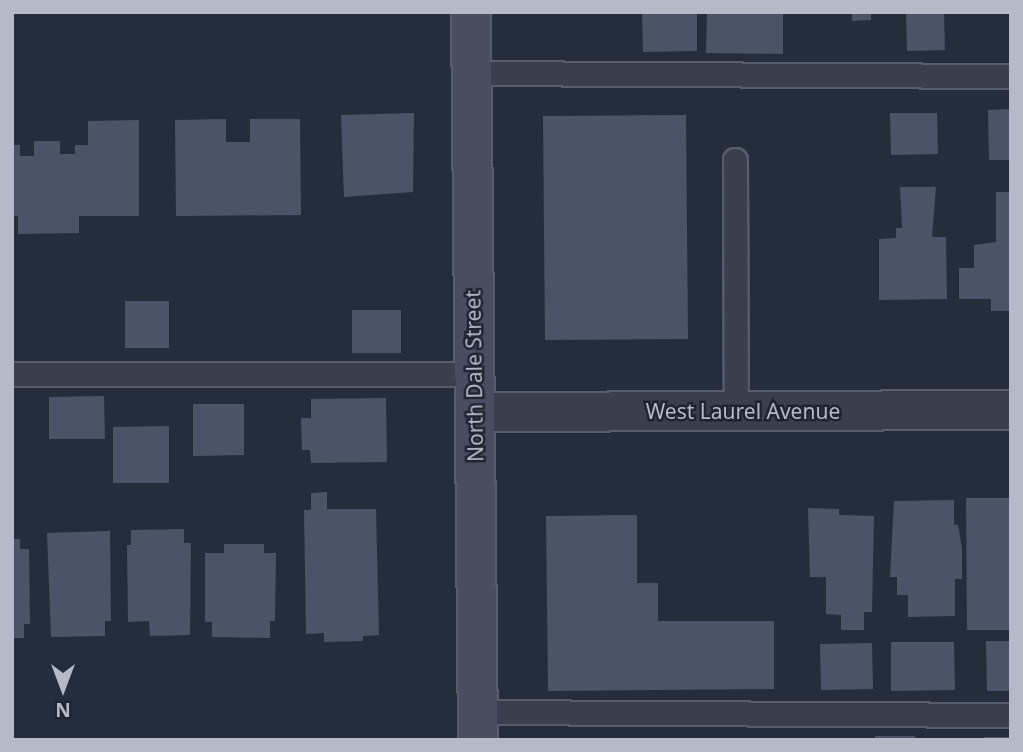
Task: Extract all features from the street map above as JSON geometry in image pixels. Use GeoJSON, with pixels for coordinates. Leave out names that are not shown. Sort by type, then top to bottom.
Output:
{"type":"FeatureCollection","features":[{"type":"Feature","properties":{"kind":"main road","name":"North Dale Street"},"geometry":{"type":"LineString","coordinates":[[471,12],[478,726]]}},
{"type":"Feature","properties":{"kind":"street","name":"West Laurel Avenue"},"geometry":{"type":"LineString","coordinates":[[475,412],[1011,410]]}},
{"type":"Feature","properties":{"kind":"lane"},"geometry":{"type":"LineString","coordinates":[[471,73],[1011,76]]}},
{"type":"Feature","properties":{"kind":"lane"},"geometry":{"type":"LineString","coordinates":[[735,160],[736,411]]}},
{"type":"Feature","properties":{"kind":"lane"},"geometry":{"type":"LineString","coordinates":[[12,374],[474,374]]}},
{"type":"Feature","properties":{"kind":"lane"},"geometry":{"type":"LineString","coordinates":[[478,726],[1011,715]]}},
{"type":"Feature","properties":{"kind":"building"},"geometry":{"type":"Polygon","coordinates":[[[642,12],[697,12],[697,51],[643,52],[642,12]]]}},
{"type":"Feature","properties":{"kind":"building"},"geometry":{"type":"Polygon","coordinates":[[[707,12],[783,12],[783,54],[706,53],[707,12]]]}},
{"type":"Feature","properties":{"kind":"building"},"geometry":{"type":"Polygon","coordinates":[[[852,12],[871,12],[871,20],[852,21],[852,12]]]}},
{"type":"Feature","properties":{"kind":"building"},"geometry":{"type":"Polygon","coordinates":[[[906,12],[944,12],[945,50],[907,51],[906,12]]]}},
{"type":"Feature","properties":{"kind":"building"},"geometry":{"type":"Polygon","coordinates":[[[1011,109],[1011,160],[989,160],[988,110],[1011,109]]]}},
{"type":"Feature","properties":{"kind":"building"},"geometry":{"type":"Polygon","coordinates":[[[414,113],[413,192],[344,197],[341,115],[414,113]]]}},
{"type":"Feature","properties":{"kind":"building"},"geometry":{"type":"Polygon","coordinates":[[[890,113],[937,113],[938,154],[891,155],[890,113]]]}},
{"type":"Feature","properties":{"kind":"building"},"geometry":{"type":"Polygon","coordinates":[[[686,115],[688,339],[545,340],[543,116],[686,115]]]}},
{"type":"Feature","properties":{"kind":"building"},"geometry":{"type":"Polygon","coordinates":[[[226,119],[226,142],[250,142],[250,119],[300,119],[301,215],[176,216],[175,120],[226,119]]]}},
{"type":"Feature","properties":{"kind":"building"},"geometry":{"type":"Polygon","coordinates":[[[139,120],[139,216],[79,216],[79,233],[18,234],[18,216],[12,216],[12,145],[20,145],[20,156],[34,156],[34,141],[60,141],[60,154],[75,154],[75,145],[88,145],[88,121],[139,120]]]}},
{"type":"Feature","properties":{"kind":"building"},"geometry":{"type":"Polygon","coordinates":[[[900,187],[936,187],[932,237],[946,237],[947,299],[879,300],[879,239],[896,238],[896,228],[902,228],[900,187]]]}},
{"type":"Feature","properties":{"kind":"building"},"geometry":{"type":"Polygon","coordinates":[[[996,192],[1011,192],[1011,311],[991,311],[991,299],[959,299],[959,268],[974,268],[974,245],[996,242],[996,192]]]}},
{"type":"Feature","properties":{"kind":"building"},"geometry":{"type":"Polygon","coordinates":[[[125,301],[169,301],[169,348],[125,348],[125,301]]]}},
{"type":"Feature","properties":{"kind":"building"},"geometry":{"type":"Polygon","coordinates":[[[352,310],[401,310],[401,353],[352,353],[352,310]]]}},
{"type":"Feature","properties":{"kind":"building"},"geometry":{"type":"Polygon","coordinates":[[[104,396],[105,439],[49,439],[49,397],[104,396]]]}},
{"type":"Feature","properties":{"kind":"building"},"geometry":{"type":"Polygon","coordinates":[[[386,398],[387,462],[311,463],[310,450],[302,450],[301,418],[311,418],[311,399],[386,398]]]}},
{"type":"Feature","properties":{"kind":"building"},"geometry":{"type":"Polygon","coordinates":[[[193,404],[244,404],[244,455],[193,456],[193,404]]]}},
{"type":"Feature","properties":{"kind":"building"},"geometry":{"type":"Polygon","coordinates":[[[169,426],[169,483],[113,483],[113,427],[169,426]]]}},
{"type":"Feature","properties":{"kind":"building"},"geometry":{"type":"Polygon","coordinates":[[[327,492],[327,509],[376,509],[379,635],[363,636],[363,641],[324,642],[324,633],[306,634],[304,510],[311,510],[311,493],[327,492]]]}},
{"type":"Feature","properties":{"kind":"building"},"geometry":{"type":"Polygon","coordinates":[[[966,498],[1011,498],[1009,630],[967,630],[966,498]]]}},
{"type":"Feature","properties":{"kind":"building"},"geometry":{"type":"Polygon","coordinates":[[[954,500],[954,525],[958,525],[962,548],[962,579],[955,579],[955,616],[908,617],[908,595],[897,595],[897,577],[890,577],[894,501],[954,500]]]}},
{"type":"Feature","properties":{"kind":"building"},"geometry":{"type":"Polygon","coordinates":[[[808,508],[839,509],[839,515],[874,516],[872,612],[864,612],[864,630],[841,630],[841,615],[826,614],[826,577],[810,577],[808,508]]]}},
{"type":"Feature","properties":{"kind":"building"},"geometry":{"type":"Polygon","coordinates":[[[637,515],[637,583],[658,583],[658,621],[774,621],[774,689],[548,691],[546,516],[637,515]]]}},
{"type":"Feature","properties":{"kind":"building"},"geometry":{"type":"Polygon","coordinates":[[[184,529],[184,543],[191,543],[190,635],[150,636],[149,621],[128,622],[127,545],[131,545],[131,530],[184,529]]]}},
{"type":"Feature","properties":{"kind":"building"},"geometry":{"type":"Polygon","coordinates":[[[110,531],[111,621],[105,621],[105,636],[51,637],[47,533],[110,531]]]}},
{"type":"Feature","properties":{"kind":"building"},"geometry":{"type":"Polygon","coordinates":[[[12,539],[20,539],[20,549],[29,549],[30,624],[24,624],[24,638],[12,638],[12,539]]]}},
{"type":"Feature","properties":{"kind":"building"},"geometry":{"type":"Polygon","coordinates":[[[224,544],[264,544],[264,553],[276,553],[275,621],[270,621],[270,638],[212,637],[212,622],[205,622],[205,553],[224,553],[224,544]]]}},
{"type":"Feature","properties":{"kind":"building"},"geometry":{"type":"Polygon","coordinates":[[[986,641],[1011,641],[1011,691],[987,691],[986,641]]]}},
{"type":"Feature","properties":{"kind":"building"},"geometry":{"type":"Polygon","coordinates":[[[891,642],[954,642],[955,690],[891,691],[891,642]]]}},
{"type":"Feature","properties":{"kind":"building"},"geometry":{"type":"Polygon","coordinates":[[[872,643],[873,689],[821,690],[820,644],[872,643]]]}},
{"type":"Feature","properties":{"kind":"building"},"geometry":{"type":"Polygon","coordinates":[[[875,736],[915,736],[915,740],[875,740],[875,736]]]}},
{"type":"Feature","properties":{"kind":"building"},"geometry":{"type":"Polygon","coordinates":[[[984,737],[1009,737],[1009,740],[984,740],[984,737]]]}}]}
